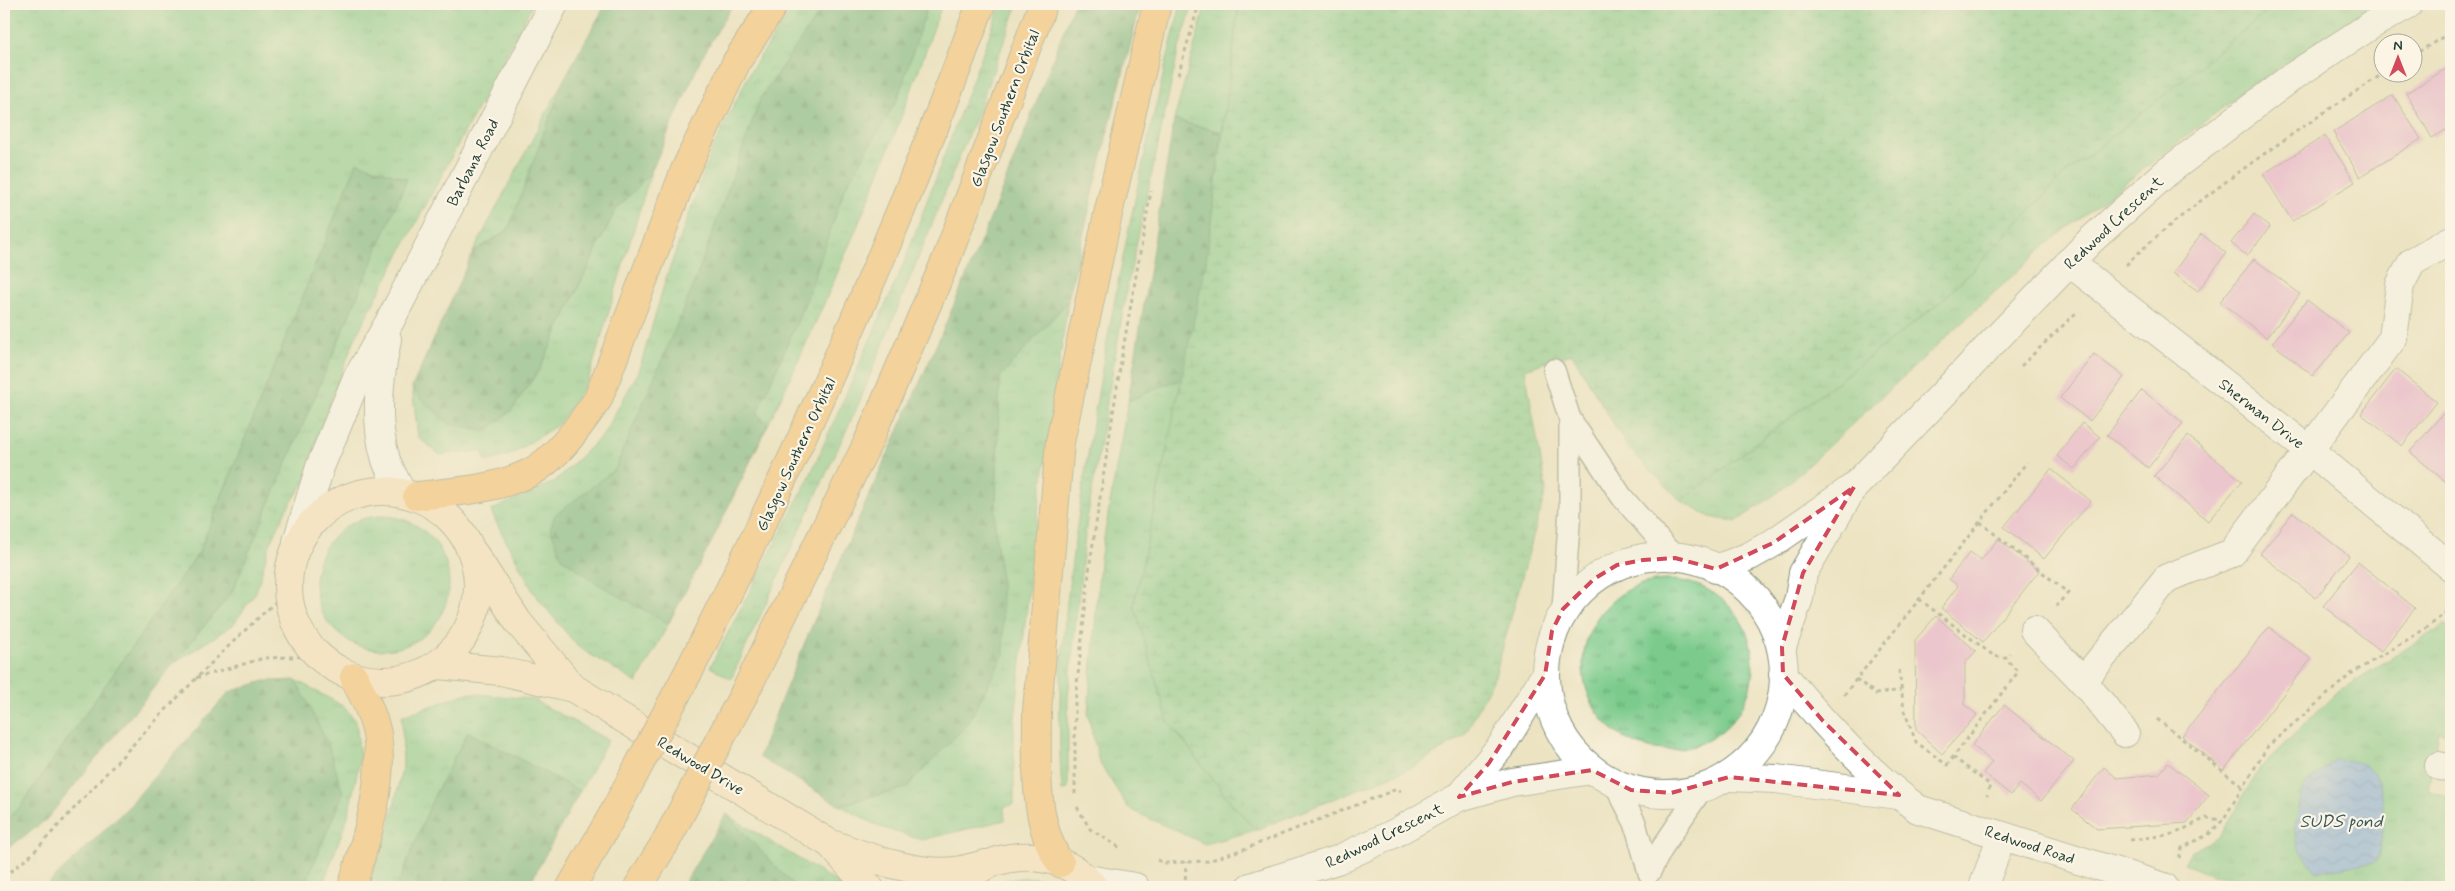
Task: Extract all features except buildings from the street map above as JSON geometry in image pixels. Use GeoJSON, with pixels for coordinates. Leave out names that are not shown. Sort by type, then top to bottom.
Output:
{"type":"FeatureCollection","features":[{"type":"Feature","properties":{"kind":"highway"},"geometry":{"type":"LineString","coordinates":[[409,494],[476,489],[526,474],[555,453],[578,428],[598,399],[685,170],[737,61],[774,4]]}},
{"type":"Feature","properties":{"kind":"highway","name":"Glasgow Southern Orbital"},"geometry":{"type":"LineString","coordinates":[[571,887],[612,816],[691,667],[748,554],[823,395],[889,243],[981,4]]}},
{"type":"Feature","properties":{"kind":"highway","name":"Glasgow Southern Orbital"},"geometry":{"type":"LineString","coordinates":[[638,887],[665,843],[745,692],[868,442],[946,260],[1043,4]]}},
{"type":"Feature","properties":{"kind":"highway"},"geometry":{"type":"LineString","coordinates":[[1060,863],[1050,849],[1044,824],[1039,788],[1037,711],[1060,442],[1106,223],[1157,4]]}},
{"type":"Feature","properties":{"kind":"highway"},"geometry":{"type":"LineString","coordinates":[[352,887],[374,804],[379,760],[377,733],[371,714],[354,677]]}},
{"type":"Feature","properties":{"kind":"street","name":"Barbana Road"},"geometry":{"type":"LineString","coordinates":[[297,542],[320,467],[356,380],[390,321],[554,4]]}},
{"type":"Feature","properties":{"kind":"street","name":"Redwood Crescent"},"geometry":{"type":"LineString","coordinates":[[1716,568],[1750,556],[1773,543],[1854,487],[2069,262],[2167,172],[2292,77],[2373,24],[2409,4]]}},
{"type":"Feature","properties":{"kind":"street"},"geometry":{"type":"LineString","coordinates":[[2083,681],[2167,578],[2232,552],[2393,338],[2400,285],[2412,262],[2451,240]]}},
{"type":"Feature","properties":{"kind":"street","name":"Sherman Drive"},"geometry":{"type":"LineString","coordinates":[[2069,262],[2308,449],[2451,567]]}},
{"type":"Feature","properties":{"kind":"street","name":"Barbana Road"},"geometry":{"type":"LineString","coordinates":[[390,321],[381,365],[378,410],[386,460],[409,494]]}},
{"type":"Feature","properties":{"kind":"street","name":"Redwood Crescent"},"geometry":{"type":"LineString","coordinates":[[1782,647],[1799,598],[1803,573],[1854,487]]}},
{"type":"Feature","properties":{"kind":"street"},"geometry":{"type":"LineString","coordinates":[[409,494],[363,492],[338,501],[312,520],[297,542],[287,578],[289,608],[301,636],[318,656],[354,677],[379,682],[411,677],[438,665],[460,644],[474,615],[479,585],[474,554]]}},
{"type":"Feature","properties":{"kind":"street","name":"Redwood Drive"},"geometry":{"type":"LineString","coordinates":[[409,494],[436,506],[459,528],[518,622],[573,688]]}},
{"type":"Feature","properties":{"kind":"street"},"geometry":{"type":"LineString","coordinates":[[1676,558],[1716,568],[1742,585],[1762,606],[1774,623],[1782,647],[1783,674],[1780,704],[1771,730],[1744,763],[1729,777],[1703,787],[1672,793],[1631,790],[1603,776],[1573,752],[1562,734],[1551,707],[1545,675],[1552,631],[1563,609],[1581,588],[1617,565],[1643,560],[1676,558]]}},
{"type":"Feature","properties":{"kind":"street"},"geometry":{"type":"LineString","coordinates":[[2034,630],[2083,681],[2125,733]]}},
{"type":"Feature","properties":{"kind":"street","name":"Redwood Drive"},"geometry":{"type":"LineString","coordinates":[[438,665],[501,671],[573,688],[829,843],[872,859],[904,866],[955,872],[1015,856],[1044,857],[1060,863],[1090,883]]}},
{"type":"Feature","properties":{"kind":"street","name":"Redwood Road"},"geometry":{"type":"LineString","coordinates":[[1783,674],[1823,721],[1899,795],[1918,809],[2164,887]]}},
{"type":"Feature","properties":{"kind":"street","name":"Redwood Crescent"},"geometry":{"type":"LineString","coordinates":[[1459,797],[1502,745],[1545,675]]}},
{"type":"Feature","properties":{"kind":"street","name":"Redwood Crescent"},"geometry":{"type":"LineString","coordinates":[[1250,887],[1337,860],[1459,797],[1512,782],[1603,776]]}},
{"type":"Feature","properties":{"kind":"street","name":"Redwood Road"},"geometry":{"type":"LineString","coordinates":[[1729,777],[1776,779],[1899,795]]}},
{"type":"Feature","properties":{"kind":"street"},"geometry":{"type":"LineString","coordinates":[[1983,887],[1991,832]]}},
{"type":"Feature","properties":{"kind":"street","name":"Redwood Drive"},"geometry":{"type":"LineString","coordinates":[[829,843],[869,887]]}},
{"type":"Feature","properties":{"kind":"street"},"geometry":{"type":"LineString","coordinates":[[956,887],[962,880],[986,864]]}},
{"type":"Feature","properties":{"kind":"street"},"geometry":{"type":"LineString","coordinates":[[1090,883],[1135,887]]}},
{"type":"Feature","properties":{"kind":"lane"},"geometry":{"type":"LineString","coordinates":[[1554,370],[1570,419],[1622,497],[1676,558]]}},
{"type":"Feature","properties":{"kind":"lane"},"geometry":{"type":"LineString","coordinates":[[1563,609],[1570,510],[1570,419]]}},
{"type":"Feature","properties":{"kind":"lane"},"geometry":{"type":"LineString","coordinates":[[1603,776],[1635,823],[1648,880]]}},
{"type":"Feature","properties":{"kind":"lane"},"geometry":{"type":"LineString","coordinates":[[1648,880],[1664,845],[1703,787]]}},
{"type":"Feature","properties":{"kind":"path"},"geometry":{"type":"LineString","coordinates":[[1178,77],[1199,4]]}},
{"type":"Feature","properties":{"kind":"path"},"geometry":{"type":"LineString","coordinates":[[2422,50],[2451,32]]}},
{"type":"Feature","properties":{"kind":"path"},"geometry":{"type":"LineString","coordinates":[[2016,370],[2103,288],[2152,238],[2248,165],[2372,81]]}},
{"type":"Feature","properties":{"kind":"path"},"geometry":{"type":"LineString","coordinates":[[1075,795],[1075,703],[1090,563],[1122,355],[1151,190]]}},
{"type":"Feature","properties":{"kind":"path"},"geometry":{"type":"LineString","coordinates":[[1823,721],[2028,462]]}},
{"type":"Feature","properties":{"kind":"path"},"geometry":{"type":"LineString","coordinates":[[1980,522],[2068,593],[2005,658]]}},
{"type":"Feature","properties":{"kind":"path"},"geometry":{"type":"LineString","coordinates":[[4,876],[31,856],[195,678],[244,629],[288,591]]}},
{"type":"Feature","properties":{"kind":"path"},"geometry":{"type":"LineString","coordinates":[[1899,670],[1904,710],[1916,742],[1947,765],[2018,672],[2005,658],[1994,656],[1919,599]]}},
{"type":"Feature","properties":{"kind":"path"},"geometry":{"type":"LineString","coordinates":[[2182,848],[2209,834],[2223,820],[2268,746],[2351,674],[2428,628],[2445,613],[2451,600]]}},
{"type":"Feature","properties":{"kind":"path"},"geometry":{"type":"LineString","coordinates":[[195,678],[264,658],[318,656]]}},
{"type":"Feature","properties":{"kind":"path"},"geometry":{"type":"LineString","coordinates":[[1856,679],[1876,694],[1901,690]]}},
{"type":"Feature","properties":{"kind":"path"},"geometry":{"type":"LineString","coordinates":[[2125,733],[2156,718],[2243,787]]}},
{"type":"Feature","properties":{"kind":"path"},"geometry":{"type":"LineString","coordinates":[[1953,758],[1990,785],[1991,832]]}},
{"type":"Feature","properties":{"kind":"path"},"geometry":{"type":"LineString","coordinates":[[1150,858],[1166,862],[1208,861],[1247,848],[1397,789],[1412,796],[1420,818]]}},
{"type":"Feature","properties":{"kind":"path"},"geometry":{"type":"LineString","coordinates":[[1075,804],[1090,829],[1125,850]]}},
{"type":"Feature","properties":{"kind":"path"},"geometry":{"type":"LineString","coordinates":[[2099,866],[2121,841],[2174,834],[2206,818],[2223,820]]}},
{"type":"Feature","properties":{"kind":"path"},"geometry":{"type":"LineString","coordinates":[[1185,887],[1186,862]]}},
{"type":"Feature","properties":{"kind":"highlighted area"},"geometry":{"type":"Polygon","coordinates":[[[1854,487],[1803,573],[1782,647],[1783,674],[1823,721],[1899,795],[1729,777],[1671,793],[1631,790],[1592,770],[1512,782],[1459,797],[1489,763],[1545,675],[1552,631],[1563,609],[1594,579],[1617,565],[1643,560],[1675,558],[1716,569],[1773,543],[1854,487]]]}},
{"type":"Feature","properties":{"kind":"green space"},"geometry":{"type":"Polygon","coordinates":[[[4,4],[533,4],[357,334],[321,425],[305,482],[286,510],[269,547],[256,592],[233,625],[174,663],[232,592],[407,179],[357,163],[199,552],[20,807],[4,822],[4,4]]]}},
{"type":"Feature","properties":{"kind":"green space"},"geometry":{"type":"Polygon","coordinates":[[[606,4],[733,4],[701,59],[651,172],[615,211],[539,370],[511,411],[486,431],[450,424],[420,398],[412,387],[473,252],[508,230],[564,79],[606,4]]]}},
{"type":"Feature","properties":{"kind":"green space"},"geometry":{"type":"Polygon","coordinates":[[[796,4],[942,4],[911,92],[877,178],[803,349],[723,518],[637,683],[578,647],[535,595],[495,520],[492,510],[554,482],[603,435],[639,371],[666,278],[712,150],[751,70],[796,4]]]}},
{"type":"Feature","properties":{"kind":"green space"},"geometry":{"type":"Polygon","coordinates":[[[825,4],[928,4],[898,98],[845,188],[806,301],[757,414],[768,423],[712,541],[668,624],[593,581],[562,558],[550,528],[555,515],[615,469],[694,284],[761,97],[825,4]]]}},
{"type":"Feature","properties":{"kind":"green space"},"geometry":{"type":"Polygon","coordinates":[[[1001,4],[1018,4],[977,114],[859,403],[731,679],[710,667],[808,480],[903,265],[1001,4]]]}},
{"type":"Feature","properties":{"kind":"green space"},"geometry":{"type":"Polygon","coordinates":[[[1074,4],[1141,4],[1106,139],[1068,301],[1000,377],[995,529],[1001,582],[1004,654],[968,723],[906,788],[839,805],[759,757],[832,579],[977,251],[1074,4]]]}},
{"type":"Feature","properties":{"kind":"green space"},"geometry":{"type":"Polygon","coordinates":[[[1181,4],[1193,4],[1178,52],[1126,293],[1086,526],[1068,697],[1068,789],[1062,791],[1060,749],[1061,666],[1069,583],[1081,501],[1096,402],[1128,230],[1181,4]]]}},
{"type":"Feature","properties":{"kind":"green space"},"geometry":{"type":"Polygon","coordinates":[[[1206,4],[1239,4],[1222,132],[1174,120],[1206,4]]]}},
{"type":"Feature","properties":{"kind":"green space"},"geometry":{"type":"Polygon","coordinates":[[[1239,4],[2276,4],[2061,178],[1942,301],[1681,501],[1628,448],[1572,354],[1525,369],[1546,490],[1495,676],[1465,735],[1414,767],[1256,830],[1232,804],[1168,721],[1134,605],[1206,262],[1239,4]]]}},
{"type":"Feature","properties":{"kind":"green space"},"geometry":{"type":"Polygon","coordinates":[[[2276,4],[2381,4],[2297,56],[2221,109],[2048,243],[1780,491],[1736,522],[1710,517],[1681,501],[1942,301],[2061,178],[2276,4]]]}},
{"type":"Feature","properties":{"kind":"green space"},"geometry":{"type":"Polygon","coordinates":[[[564,79],[508,230],[473,252],[564,79]]]}},
{"type":"Feature","properties":{"kind":"green space"},"geometry":{"type":"Polygon","coordinates":[[[1174,120],[1222,132],[1206,262],[1182,378],[1128,401],[1174,120]]]}},
{"type":"Feature","properties":{"kind":"green space"},"geometry":{"type":"Polygon","coordinates":[[[357,162],[407,179],[232,592],[46,820],[4,851],[4,822],[20,807],[199,552],[357,162]]]}},
{"type":"Feature","properties":{"kind":"green space"},"geometry":{"type":"Polygon","coordinates":[[[651,172],[588,381],[559,424],[510,455],[486,462],[482,451],[440,455],[418,437],[412,387],[420,398],[511,411],[539,370],[615,211],[651,172]]]}},
{"type":"Feature","properties":{"kind":"green space"},"geometry":{"type":"Polygon","coordinates":[[[1068,301],[1034,542],[1014,727],[1014,804],[1004,807],[1005,820],[922,840],[880,827],[839,805],[906,788],[1001,582],[995,529],[1000,377],[1068,301]]]}},
{"type":"Feature","properties":{"kind":"green space"},"geometry":{"type":"Polygon","coordinates":[[[1182,378],[1134,605],[1168,721],[1232,804],[1256,830],[1205,844],[1129,809],[1099,762],[1088,714],[1100,560],[1128,401],[1182,378]]]}},
{"type":"Feature","properties":{"kind":"green space"},"geometry":{"type":"Polygon","coordinates":[[[382,516],[408,521],[419,527],[429,536],[438,546],[444,557],[449,583],[444,609],[438,620],[429,630],[419,639],[408,645],[382,650],[356,645],[345,639],[335,630],[326,620],[320,609],[315,583],[320,557],[326,546],[335,536],[345,527],[356,521],[382,516]]]}},
{"type":"Feature","properties":{"kind":"green space"},"geometry":{"type":"Polygon","coordinates":[[[1676,580],[1701,586],[1722,599],[1734,611],[1750,640],[1753,665],[1752,682],[1747,698],[1734,719],[1722,731],[1693,747],[1660,750],[1635,744],[1614,731],[1602,719],[1586,690],[1583,657],[1589,632],[1602,611],[1614,599],[1643,583],[1676,580]]]}},
{"type":"Feature","properties":{"kind":"green space"},"geometry":{"type":"Polygon","coordinates":[[[2445,624],[2451,630],[2451,734],[2439,732],[2428,790],[2451,799],[2451,887],[2260,887],[2250,880],[2213,875],[2184,864],[2191,852],[2220,836],[2260,768],[2336,693],[2445,624]]]}},
{"type":"Feature","properties":{"kind":"green space"},"geometry":{"type":"Polygon","coordinates":[[[296,680],[343,706],[356,721],[360,759],[348,816],[322,887],[304,887],[343,793],[296,680]]]}},
{"type":"Feature","properties":{"kind":"green space"},"geometry":{"type":"Polygon","coordinates":[[[296,680],[328,744],[343,793],[304,887],[45,887],[126,809],[229,692],[264,681],[296,680]]]}},
{"type":"Feature","properties":{"kind":"green space"},"geometry":{"type":"Polygon","coordinates":[[[468,693],[532,699],[608,740],[580,791],[468,732],[434,796],[397,887],[368,887],[389,827],[403,765],[402,716],[468,693]]]}},
{"type":"Feature","properties":{"kind":"green space"},"geometry":{"type":"Polygon","coordinates":[[[468,732],[580,791],[528,887],[397,887],[434,796],[468,732]]]}},
{"type":"Feature","properties":{"kind":"green space"},"geometry":{"type":"Polygon","coordinates":[[[726,814],[841,885],[843,887],[795,887],[726,814]]]}},
{"type":"Feature","properties":{"kind":"green space"},"geometry":{"type":"Polygon","coordinates":[[[726,814],[795,887],[682,887],[726,814]]]}},
{"type":"Feature","properties":{"kind":"green space"},"geometry":{"type":"Polygon","coordinates":[[[1027,877],[1049,880],[1063,887],[992,887],[1005,880],[1027,877]]]}},
{"type":"Feature","properties":{"kind":"water","name":"SUDS pond"},"geometry":{"type":"Polygon","coordinates":[[[2336,759],[2363,764],[2374,773],[2382,796],[2383,810],[2379,851],[2377,861],[2317,872],[2298,847],[2294,830],[2304,785],[2336,759]]]}}]}
